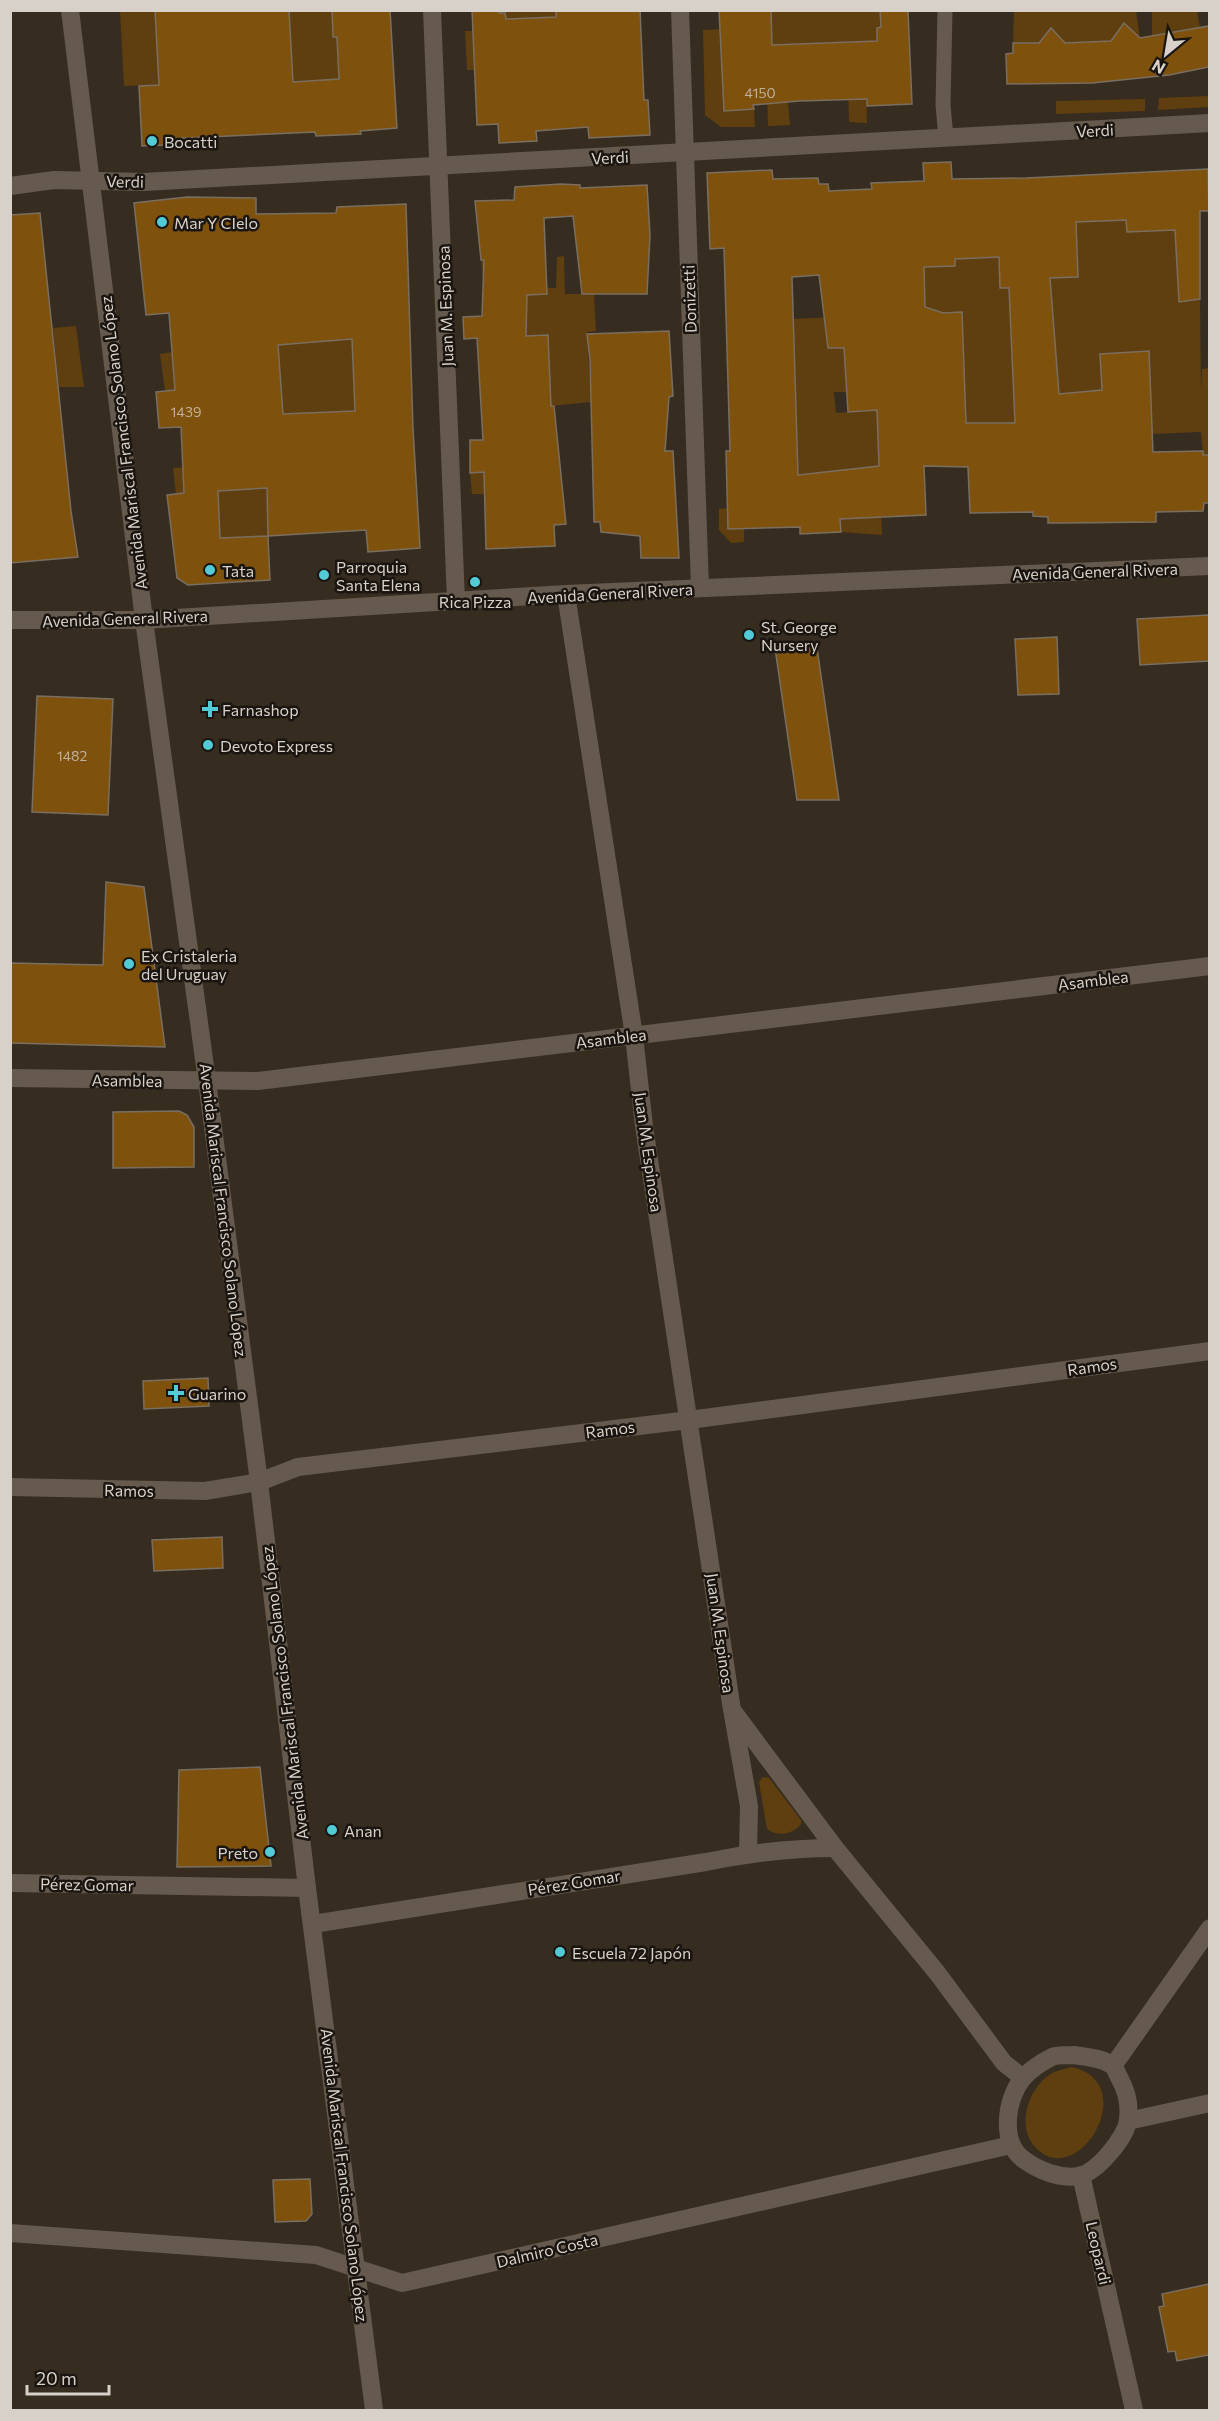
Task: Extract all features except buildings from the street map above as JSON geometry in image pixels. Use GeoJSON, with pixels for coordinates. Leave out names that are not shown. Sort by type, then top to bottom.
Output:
{"type":"FeatureCollection","features":[{"type":"Feature","properties":{"kind":"street","name":"Avenida Mariscal Francisco Solano López"},"geometry":{"type":"LineString","coordinates":[[70,10],[144,620],[259,1482],[307,1888],[374,2410]]}},
{"type":"Feature","properties":{"kind":"street","name":"Juan M. Espinosa"},"geometry":{"type":"LineString","coordinates":[[432,10],[456,601]]}},
{"type":"Feature","properties":{"kind":"street","name":"Donizetti"},"geometry":{"type":"LineString","coordinates":[[680,10],[700,588]]}},
{"type":"Feature","properties":{"kind":"street","name":"Verdi"},"geometry":{"type":"LineString","coordinates":[[10,186],[54,180],[144,182],[1209,123]]}},
{"type":"Feature","properties":{"kind":"street","name":"Avenida General Rivera"},"geometry":{"type":"LineString","coordinates":[[10,620],[144,620],[566,594],[1209,566]]}},
{"type":"Feature","properties":{"kind":"street","name":"Juan M. Espinosa"},"geometry":{"type":"LineString","coordinates":[[566,594],[748,1806],[748,1853]]}},
{"type":"Feature","properties":{"kind":"street","name":"Asamblea"},"geometry":{"type":"LineString","coordinates":[[10,1078],[258,1082],[1209,966]]}},
{"type":"Feature","properties":{"kind":"street","name":"Ramos"},"geometry":{"type":"LineString","coordinates":[[10,1487],[205,1491],[259,1482],[298,1467],[689,1420],[1209,1351]]}},
{"type":"Feature","properties":{"kind":"street","name":"Juan M. Espinosa"},"geometry":{"type":"LineString","coordinates":[[732,1710],[835,1848],[938,1974],[1004,2062],[1023,2078]]}},
{"type":"Feature","properties":{"kind":"street","name":"Pérez Gomar"},"geometry":{"type":"LineString","coordinates":[[313,1924],[706,1862],[748,1853],[790,1848],[835,1848]]}},
{"type":"Feature","properties":{"kind":"street","name":"Pérez Gomar"},"geometry":{"type":"LineString","coordinates":[[10,1883],[307,1888]]}},
{"type":"Feature","properties":{"kind":"street"},"geometry":{"type":"LineString","coordinates":[[1113,2066],[1209,1929]]}},
{"type":"Feature","properties":{"kind":"street"},"geometry":{"type":"LineString","coordinates":[[1074,2055],[1095,2058],[1113,2066],[1127,2093],[1128,2121],[1107,2156],[1095,2169],[1081,2175],[1065,2177],[1035,2167],[1016,2153],[1011,2145],[1008,2121],[1010,2105],[1023,2078],[1053,2056],[1074,2055]]}},
{"type":"Feature","properties":{"kind":"street"},"geometry":{"type":"LineString","coordinates":[[1128,2121],[1209,2103]]}},
{"type":"Feature","properties":{"kind":"street","name":"Dalmiro Costa"},"geometry":{"type":"LineString","coordinates":[[10,2234],[316,2255],[402,2283],[1011,2145]]}},
{"type":"Feature","properties":{"kind":"street","name":"Leopardi"},"geometry":{"type":"LineString","coordinates":[[1081,2175],[1134,2410]]}},
{"type":"Feature","properties":{"kind":"lane"},"geometry":{"type":"LineString","coordinates":[[945,10],[943,105],[946,138]]}},
{"type":"Feature","properties":{"kind":"shaded area"},"geometry":{"type":"Polygon","coordinates":[[[1014,10],[1136,11],[1140,38],[1124,24],[1111,41],[1065,43],[1051,28],[1039,43],[1013,43],[1014,10]]]}},
{"type":"Feature","properties":{"kind":"shaded area"},"geometry":{"type":"Polygon","coordinates":[[[120,11],[155,11],[159,85],[124,86],[120,11]]]}},
{"type":"Feature","properties":{"kind":"shaded area"},"geometry":{"type":"Polygon","coordinates":[[[289,11],[332,11],[333,37],[337,37],[338,62],[358,95],[317,81],[293,82],[292,78],[220,44],[291,41],[289,11]]]}},
{"type":"Feature","properties":{"kind":"shaded area"},"geometry":{"type":"Polygon","coordinates":[[[499,11],[556,11],[559,63],[519,29],[519,18],[506,19],[505,13],[499,13],[499,11]]]}},
{"type":"Feature","properties":{"kind":"shaded area"},"geometry":{"type":"Polygon","coordinates":[[[771,11],[880,11],[881,27],[877,28],[877,50],[864,41],[752,46],[751,28],[772,27],[771,11]]]}},
{"type":"Feature","properties":{"kind":"shaded area"},"geometry":{"type":"Polygon","coordinates":[[[1152,11],[1197,11],[1200,28],[1152,36],[1152,11]]]}},
{"type":"Feature","properties":{"kind":"shaded area"},"geometry":{"type":"Polygon","coordinates":[[[720,29],[724,111],[754,109],[755,127],[721,127],[705,115],[703,30],[720,29]]]}},
{"type":"Feature","properties":{"kind":"shaded area"},"geometry":{"type":"Polygon","coordinates":[[[465,31],[473,31],[474,70],[467,70],[465,31]]]}},
{"type":"Feature","properties":{"kind":"shaded area"},"geometry":{"type":"Polygon","coordinates":[[[848,88],[866,88],[867,123],[849,122],[848,88]]]}},
{"type":"Feature","properties":{"kind":"shaded area"},"geometry":{"type":"Polygon","coordinates":[[[767,89],[788,102],[790,125],[768,126],[767,89]]]}},
{"type":"Feature","properties":{"kind":"shaded area"},"geometry":{"type":"Polygon","coordinates":[[[1209,96],[1209,107],[1158,110],[1159,98],[1209,96]]]}},
{"type":"Feature","properties":{"kind":"shaded area"},"geometry":{"type":"Polygon","coordinates":[[[1145,99],[1145,111],[1056,114],[1056,101],[1145,99]]]}},
{"type":"Feature","properties":{"kind":"shaded area"},"geometry":{"type":"Polygon","coordinates":[[[1126,220],[1127,232],[1175,230],[1179,302],[1200,299],[1201,389],[1202,369],[1209,368],[1209,455],[1203,455],[1201,432],[1152,434],[1149,351],[1102,390],[1015,423],[966,423],[962,312],[875,316],[924,267],[955,266],[955,259],[998,239],[1000,288],[1030,287],[1029,278],[1078,277],[1076,222],[1126,220]]]}},
{"type":"Feature","properties":{"kind":"shaded area"},"geometry":{"type":"Polygon","coordinates":[[[564,256],[565,294],[594,294],[596,331],[587,332],[591,402],[551,406],[546,336],[526,336],[516,276],[483,277],[481,260],[530,258],[532,287],[556,288],[557,257],[564,256]]]}},
{"type":"Feature","properties":{"kind":"shaded area"},"geometry":{"type":"Polygon","coordinates":[[[351,305],[355,411],[285,414],[266,461],[281,385],[279,363],[241,364],[263,346],[321,342],[319,309],[351,305]]]}},
{"type":"Feature","properties":{"kind":"shaded area"},"geometry":{"type":"Polygon","coordinates":[[[834,317],[834,348],[875,349],[875,358],[845,359],[847,392],[834,392],[836,413],[877,410],[882,535],[841,532],[838,471],[798,475],[793,319],[834,317]]]}},
{"type":"Feature","properties":{"kind":"shaded area"},"geometry":{"type":"Polygon","coordinates":[[[76,326],[84,387],[59,387],[53,328],[76,326]]]}},
{"type":"Feature","properties":{"kind":"shaded area"},"geometry":{"type":"Polygon","coordinates":[[[202,353],[205,388],[165,391],[160,354],[202,353]]]}},
{"type":"Feature","properties":{"kind":"shaded area"},"geometry":{"type":"Polygon","coordinates":[[[204,466],[209,491],[176,494],[173,468],[204,466]]]}},
{"type":"Feature","properties":{"kind":"shaded area"},"geometry":{"type":"Polygon","coordinates":[[[484,472],[515,495],[472,494],[470,473],[484,472]]]}},
{"type":"Feature","properties":{"kind":"shaded area"},"geometry":{"type":"Polygon","coordinates":[[[267,488],[268,536],[220,538],[218,491],[267,488]]]}},
{"type":"Feature","properties":{"kind":"shaded area"},"geometry":{"type":"Polygon","coordinates":[[[729,508],[728,528],[744,529],[744,542],[731,543],[719,530],[719,509],[729,508]]]}},
{"type":"Feature","properties":{"kind":"shaded area"},"geometry":{"type":"Polygon","coordinates":[[[763,1777],[769,1778],[801,1820],[801,1824],[793,1831],[780,1834],[767,1829],[759,1782],[763,1777]]]}},
{"type":"Feature","properties":{"kind":"shaded area"},"geometry":{"type":"Polygon","coordinates":[[[1072,2067],[1092,2077],[1102,2092],[1103,2110],[1097,2129],[1086,2145],[1071,2155],[1055,2158],[1038,2150],[1031,2141],[1027,2131],[1027,2108],[1037,2087],[1045,2078],[1054,2072],[1072,2067]]]}},
{"type":"Feature","properties":{"kind":"place","name":"Bocatti"},"geometry":{"type":"Point","coordinates":[152,141]}},
{"type":"Feature","properties":{"kind":"place","name":"Mar Y CIelo"},"geometry":{"type":"Point","coordinates":[162,222]}},
{"type":"Feature","properties":{"kind":"place","name":"Tata"},"geometry":{"type":"Point","coordinates":[210,570]}},
{"type":"Feature","properties":{"kind":"place","name":"Parroquia Santa Elena"},"geometry":{"type":"Point","coordinates":[324,575]}},
{"type":"Feature","properties":{"kind":"place","name":"Rica Pizza"},"geometry":{"type":"Point","coordinates":[475,582]}},
{"type":"Feature","properties":{"kind":"place","name":"St. George Nursery"},"geometry":{"type":"Point","coordinates":[749,635]}},
{"type":"Feature","properties":{"kind":"place","name":"Farnashop"},"geometry":{"type":"Point","coordinates":[210,709]}},
{"type":"Feature","properties":{"kind":"place","name":"Devoto Express"},"geometry":{"type":"Point","coordinates":[208,745]}},
{"type":"Feature","properties":{"kind":"place","name":"Ex Cristaleria del Uruguay"},"geometry":{"type":"Point","coordinates":[129,964]}},
{"type":"Feature","properties":{"kind":"place","name":"Guarino"},"geometry":{"type":"Point","coordinates":[176,1393]}},
{"type":"Feature","properties":{"kind":"place","name":"Anan"},"geometry":{"type":"Point","coordinates":[332,1830]}},
{"type":"Feature","properties":{"kind":"place","name":"Preto"},"geometry":{"type":"Point","coordinates":[270,1852]}},
{"type":"Feature","properties":{"kind":"place","name":"Escuela 72 Japón"},"geometry":{"type":"Point","coordinates":[560,1952]}}]}
